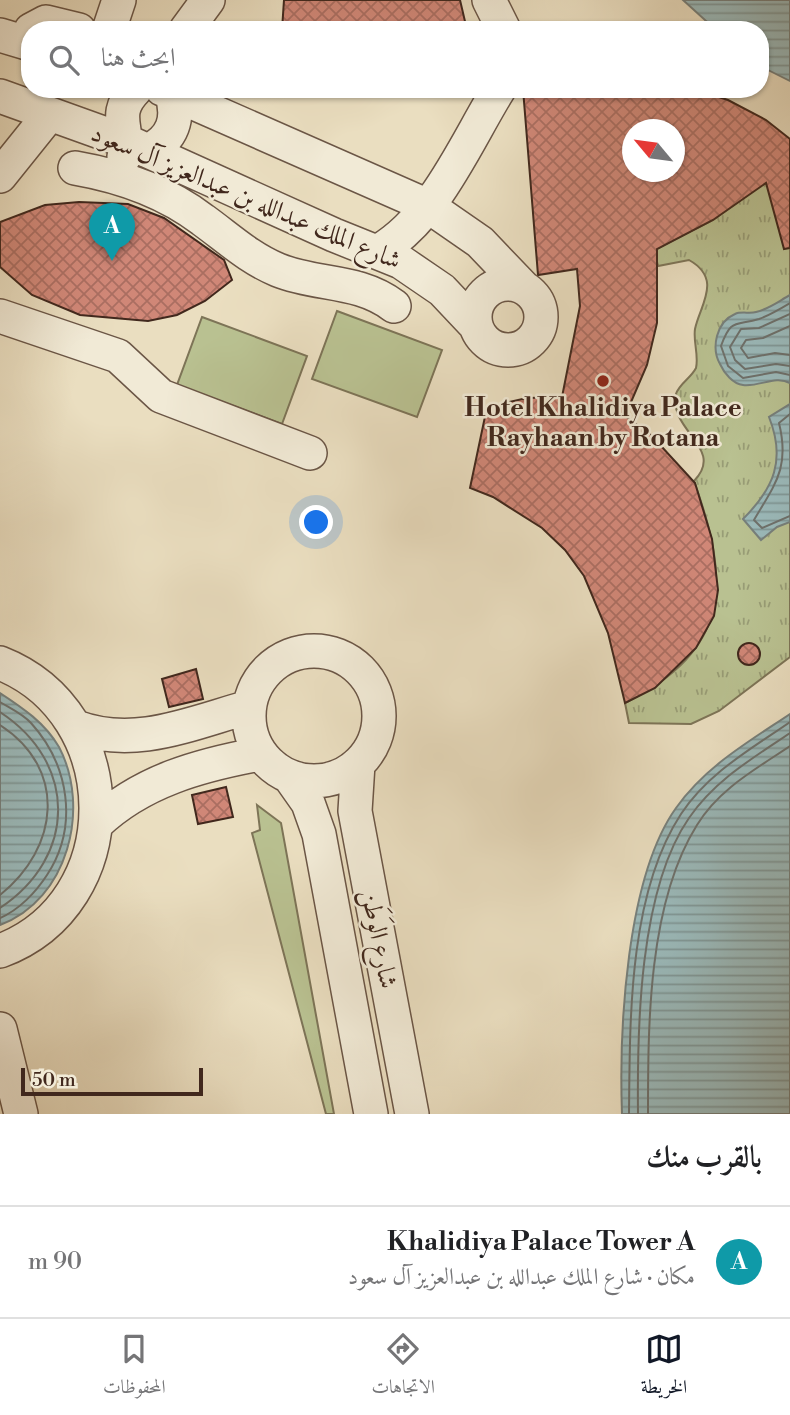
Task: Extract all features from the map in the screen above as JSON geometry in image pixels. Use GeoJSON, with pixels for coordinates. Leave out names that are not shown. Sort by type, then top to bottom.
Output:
{"type":"FeatureCollection","features":[{"type":"Feature","properties":{"kind":"street"},"geometry":{"type":"LineString","coordinates":[[111,21],[119,0]]}},
{"type":"Feature","properties":{"kind":"street"},"geometry":{"type":"LineString","coordinates":[[193,21],[208,0]]}},
{"type":"Feature","properties":{"kind":"street"},"geometry":{"type":"LineString","coordinates":[[489,0],[500,21]]}},
{"type":"Feature","properties":{"kind":"street","name":"شارع الملك عبدالله بن عبدالعزيز آل سعود"},"geometry":{"type":"LineString","coordinates":[[0,96],[138,146],[367,247],[422,274],[460,307],[475,325]]}},
{"type":"Feature","properties":{"kind":"street"},"geometry":{"type":"LineString","coordinates":[[131,98],[122,114],[121,124],[138,146]]}},
{"type":"Feature","properties":{"kind":"street"},"geometry":{"type":"LineString","coordinates":[[119,178],[138,146],[167,137],[176,116],[169,98]]}},
{"type":"Feature","properties":{"kind":"street"},"geometry":{"type":"LineString","coordinates":[[182,98],[428,206],[480,242],[533,295],[541,315],[540,326],[528,344],[519,349],[497,349],[487,344],[475,325],[477,304],[484,294],[503,284],[524,288]]}},
{"type":"Feature","properties":{"kind":"street"},"geometry":{"type":"LineString","coordinates":[[343,283],[367,247],[404,234],[428,206],[494,98]]}},
{"type":"Feature","properties":{"kind":"street"},"geometry":{"type":"LineString","coordinates":[[0,176],[49,115]]}},
{"type":"Feature","properties":{"kind":"street"},"geometry":{"type":"LineString","coordinates":[[75,168],[119,178],[185,208],[239,249],[278,270],[370,291],[394,306]]}},
{"type":"Feature","properties":{"kind":"street"},"geometry":{"type":"LineString","coordinates":[[0,316],[118,356],[161,396],[310,453]]}},
{"type":"Feature","properties":{"kind":"street"},"geometry":{"type":"LineString","coordinates":[[313,651],[346,660],[370,684],[378,717],[369,750],[358,764],[325,780],[307,781],[289,776],[273,767],[260,754],[251,731],[249,707],[258,682],[281,660],[313,651]]}},
{"type":"Feature","properties":{"kind":"street"},"geometry":{"type":"LineString","coordinates":[[0,951],[36,931],[59,910],[77,884],[90,855],[96,824],[97,791],[89,758],[76,727],[59,704],[4,662]]}},
{"type":"Feature","properties":{"kind":"street"},"geometry":{"type":"LineString","coordinates":[[76,727],[122,738],[156,733],[249,707]]}},
{"type":"Feature","properties":{"kind":"street"},"geometry":{"type":"LineString","coordinates":[[156,733],[166,778]]}},
{"type":"Feature","properties":{"kind":"street"},"geometry":{"type":"LineString","coordinates":[[96,824],[127,798],[166,778],[260,754]]}},
{"type":"Feature","properties":{"kind":"street","name":"شارع الوَطَن"},"geometry":{"type":"LineString","coordinates":[[358,764],[355,811],[412,1114]]}},
{"type":"Feature","properties":{"kind":"street","name":"شارع الوَطَن"},"geometry":{"type":"LineString","coordinates":[[289,776],[308,803],[319,834],[371,1114]]}},
{"type":"Feature","properties":{"kind":"street"},"geometry":{"type":"LineString","coordinates":[[0,1029],[21,1114]]}},
{"type":"Feature","properties":{"kind":"green space"},"geometry":{"type":"Polygon","coordinates":[[[790,164],[790,657],[719,711],[691,724],[629,723],[625,703],[660,682],[686,660],[703,636],[713,610],[716,582],[714,552],[694,481],[702,469],[704,459],[680,419],[676,407],[678,390],[696,368],[695,329],[707,293],[707,284],[699,267],[689,260],[658,266],[654,250],[713,220],[790,164]]]}},
{"type":"Feature","properties":{"kind":"green space"},"geometry":{"type":"Polygon","coordinates":[[[337,311],[442,350],[417,417],[312,379],[337,311]]]}},
{"type":"Feature","properties":{"kind":"green space"},"geometry":{"type":"Polygon","coordinates":[[[202,317],[307,356],[282,424],[177,385],[202,317]]]}},
{"type":"Feature","properties":{"kind":"green space"},"geometry":{"type":"Polygon","coordinates":[[[257,805],[281,823],[334,1114],[326,1114],[252,833],[260,830],[257,805]]]}},
{"type":"Feature","properties":{"kind":"water"},"geometry":{"type":"Polygon","coordinates":[[[683,0],[790,0],[790,81],[769,70],[769,21],[706,21],[683,0]]]}},
{"type":"Feature","properties":{"kind":"water"},"geometry":{"type":"Polygon","coordinates":[[[790,295],[790,383],[779,380],[749,385],[736,383],[729,378],[717,358],[717,336],[723,323],[735,314],[761,311],[790,295]]]}},
{"type":"Feature","properties":{"kind":"water"},"geometry":{"type":"Polygon","coordinates":[[[790,404],[790,522],[777,527],[761,540],[743,519],[763,496],[774,472],[776,447],[769,417],[790,404]]]}},
{"type":"Feature","properties":{"kind":"water"},"geometry":{"type":"Polygon","coordinates":[[[0,693],[33,717],[53,738],[68,771],[73,797],[67,850],[57,874],[42,895],[23,913],[0,925],[0,693]]]}},
{"type":"Feature","properties":{"kind":"water"},"geometry":{"type":"Polygon","coordinates":[[[790,714],[790,1114],[622,1114],[622,1041],[629,956],[636,913],[659,838],[676,808],[714,767],[790,714]]]}},
{"type":"Feature","properties":{"kind":"building"},"geometry":{"type":"Polygon","coordinates":[[[284,0],[460,0],[465,21],[283,21],[284,0]]]}},
{"type":"Feature","properties":{"kind":"building","name":"Hotel Khalidiya Palace Rayhaan by Rotana"},"geometry":{"type":"Polygon","coordinates":[[[524,98],[722,98],[766,120],[790,139],[790,248],[784,249],[766,183],[713,220],[657,249],[657,323],[647,365],[625,416],[651,435],[695,483],[712,539],[718,590],[714,616],[696,648],[655,688],[625,703],[608,633],[584,576],[565,550],[542,528],[493,497],[470,488],[487,407],[527,398],[562,397],[580,306],[577,269],[538,275],[524,98]]]}},
{"type":"Feature","properties":{"kind":"building"},"geometry":{"type":"Polygon","coordinates":[[[79,202],[128,204],[164,218],[224,260],[232,280],[205,301],[177,315],[148,321],[80,315],[32,295],[0,267],[0,222],[45,205],[79,202]]]}},
{"type":"Feature","properties":{"kind":"building"},"geometry":{"type":"Polygon","coordinates":[[[749,643],[757,646],[760,654],[757,662],[749,665],[741,662],[738,654],[741,646],[749,643]]]}},
{"type":"Feature","properties":{"kind":"building"},"geometry":{"type":"Polygon","coordinates":[[[196,669],[203,699],[169,707],[162,679],[196,669]]]}},
{"type":"Feature","properties":{"kind":"building"},"geometry":{"type":"Polygon","coordinates":[[[226,787],[233,817],[198,824],[192,795],[226,787]]]}},
{"type":"Feature","properties":{"kind":"place","name":"Khalidiya Palace Tower A"},"geometry":{"type":"Point","coordinates":[112,261]}},
{"type":"Feature","properties":{"kind":"place","name":"Hotel Khalidiya Palace Rayhaan by Rotana"},"geometry":{"type":"Point","coordinates":[603,381]}}]}
